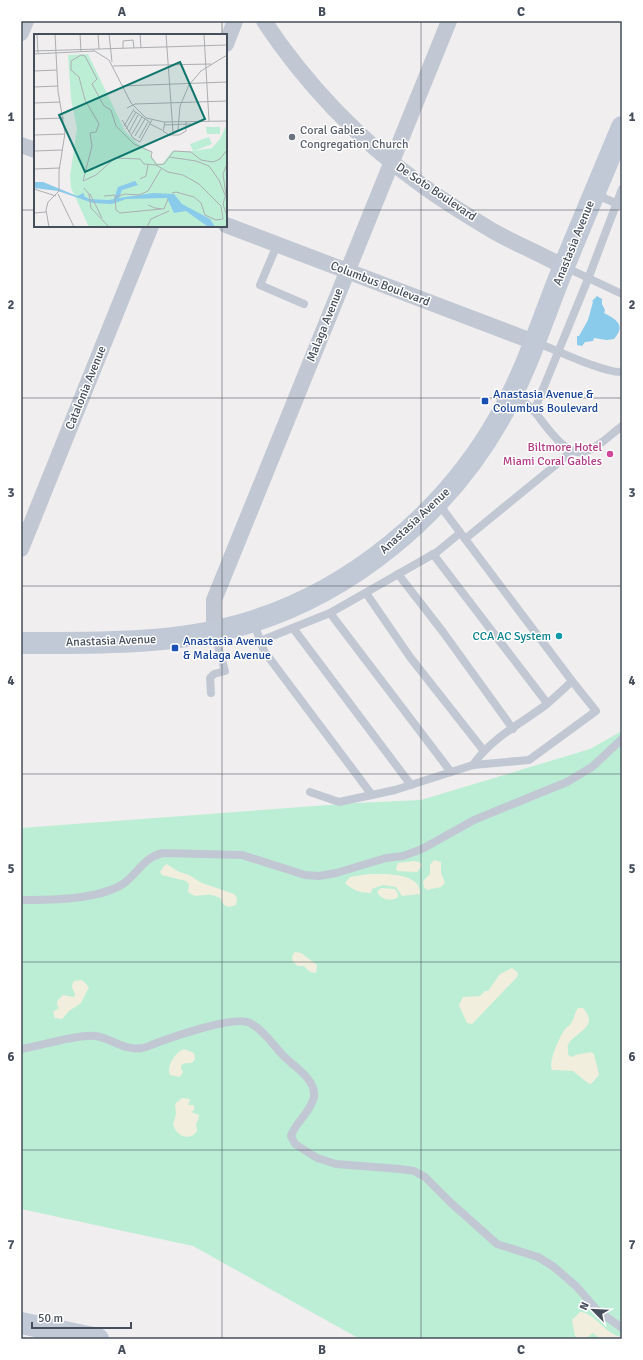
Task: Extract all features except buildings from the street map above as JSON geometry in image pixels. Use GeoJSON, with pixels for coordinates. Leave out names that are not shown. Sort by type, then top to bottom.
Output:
{"type":"FeatureCollection","features":[{"type":"Feature","properties":{"kind":"street"},"geometry":{"type":"LineString","coordinates":[[21,33],[26,21]]}},
{"type":"Feature","properties":{"kind":"street"},"geometry":{"type":"LineString","coordinates":[[227,41],[235,21]]}},
{"type":"Feature","properties":{"kind":"street","name":"De Soto Boulevard"},"geometry":{"type":"LineString","coordinates":[[264,21],[309,81],[351,125],[391,161],[435,194],[494,231],[564,267]]}},
{"type":"Feature","properties":{"kind":"street","name":"Malaga Avenue"},"geometry":{"type":"LineString","coordinates":[[214,631],[214,600],[346,271],[449,21]]}},
{"type":"Feature","properties":{"kind":"street","name":"Anastasia Avenue"},"geometry":{"type":"LineString","coordinates":[[21,643],[158,640],[214,631],[257,631],[302,602],[360,568],[402,536],[438,502],[459,477],[485,442],[512,394],[594,194],[620,138]]}},
{"type":"Feature","properties":{"kind":"street"},"geometry":{"type":"LineString","coordinates":[[21,145],[34,150]]}},
{"type":"Feature","properties":{"kind":"street","name":"Columbus Boulevard"},"geometry":{"type":"LineString","coordinates":[[227,225],[534,342]]}},
{"type":"Feature","properties":{"kind":"street","name":"Catalonia Avenue"},"geometry":{"type":"LineString","coordinates":[[21,549],[151,227]]}},
{"type":"Feature","properties":{"kind":"street"},"geometry":{"type":"LineString","coordinates":[[33,1330],[98,1339]]}},
{"type":"Feature","properties":{"kind":"lane"},"geometry":{"type":"LineString","coordinates":[[534,411],[619,205],[622,189]]}},
{"type":"Feature","properties":{"kind":"lane"},"geometry":{"type":"LineString","coordinates":[[594,194],[619,205]]}},
{"type":"Feature","properties":{"kind":"lane"},"geometry":{"type":"LineString","coordinates":[[277,245],[260,285],[304,304]]}},
{"type":"Feature","properties":{"kind":"lane"},"geometry":{"type":"LineString","coordinates":[[564,267],[622,294]]}},
{"type":"Feature","properties":{"kind":"lane"},"geometry":{"type":"LineString","coordinates":[[534,342],[604,369],[622,372]]}},
{"type":"Feature","properties":{"kind":"lane"},"geometry":{"type":"LineString","coordinates":[[512,394],[534,411],[562,444],[571,450],[582,452],[595,447],[622,426]]}},
{"type":"Feature","properties":{"kind":"lane"},"geometry":{"type":"LineString","coordinates":[[372,795],[264,651],[257,631],[293,628],[330,613],[366,593],[462,536],[537,480],[571,450]]}},
{"type":"Feature","properties":{"kind":"lane"},"geometry":{"type":"LineString","coordinates":[[310,792],[339,802],[411,785],[473,765],[529,760],[596,711],[462,536],[438,502]]}},
{"type":"Feature","properties":{"kind":"lane"},"geometry":{"type":"LineString","coordinates":[[433,554],[547,703]]}},
{"type":"Feature","properties":{"kind":"lane"},"geometry":{"type":"LineString","coordinates":[[398,574],[443,632],[513,729]]}},
{"type":"Feature","properties":{"kind":"lane"},"geometry":{"type":"LineString","coordinates":[[366,593],[410,657],[484,751]]}},
{"type":"Feature","properties":{"kind":"lane"},"geometry":{"type":"LineString","coordinates":[[330,613],[451,772]]}},
{"type":"Feature","properties":{"kind":"lane"},"geometry":{"type":"LineString","coordinates":[[293,628],[411,785]]}},
{"type":"Feature","properties":{"kind":"lane"},"geometry":{"type":"LineString","coordinates":[[210,693],[210,678],[214,674],[224,671],[214,631]]}},
{"type":"Feature","properties":{"kind":"lane"},"geometry":{"type":"LineString","coordinates":[[473,765],[484,751],[547,703],[572,681]]}},
{"type":"Feature","properties":{"kind":"lane"},"geometry":{"type":"LineString","coordinates":[[21,900],[98,894],[124,883],[144,862],[152,856],[163,853],[242,856],[298,873],[319,876],[336,873],[386,858],[403,856],[422,849],[474,820],[582,775],[622,740]]}},
{"type":"Feature","properties":{"kind":"lane"},"geometry":{"type":"LineString","coordinates":[[21,1049],[87,1036],[109,1040],[122,1047],[133,1049],[144,1048],[185,1033],[222,1024],[247,1021],[256,1027],[283,1056],[309,1080],[314,1088],[314,1096],[310,1106],[294,1126],[291,1136],[295,1144],[317,1158],[336,1164],[400,1169],[414,1172],[426,1177],[450,1202],[497,1244],[538,1257],[554,1267],[577,1287],[597,1310],[622,1328]]}},
{"type":"Feature","properties":{"kind":"green space"},"geometry":{"type":"Polygon","coordinates":[[[622,731],[622,1339],[360,1339],[193,1246],[21,1209],[21,828],[356,803],[421,800],[590,749],[622,731]]]}},
{"type":"Feature","properties":{"kind":"sand"},"geometry":{"type":"Polygon","coordinates":[[[434,860],[441,862],[441,873],[445,883],[441,887],[427,890],[424,887],[423,881],[430,874],[430,865],[434,860]]]}},
{"type":"Feature","properties":{"kind":"sand"},"geometry":{"type":"Polygon","coordinates":[[[414,861],[419,862],[422,865],[417,872],[397,871],[396,868],[398,863],[414,861]]]}},
{"type":"Feature","properties":{"kind":"sand"},"geometry":{"type":"Polygon","coordinates":[[[167,864],[177,871],[189,875],[202,883],[234,894],[237,898],[236,905],[229,907],[224,905],[220,898],[213,895],[196,896],[191,894],[188,892],[189,884],[186,881],[162,875],[160,872],[167,864]]]}},
{"type":"Feature","properties":{"kind":"sand"},"geometry":{"type":"Polygon","coordinates":[[[369,874],[392,875],[408,878],[415,882],[419,887],[420,894],[402,896],[396,887],[383,885],[372,889],[371,893],[357,891],[345,883],[350,877],[369,874]]]}},
{"type":"Feature","properties":{"kind":"sand"},"geometry":{"type":"Polygon","coordinates":[[[381,888],[395,889],[398,897],[390,900],[381,897],[377,892],[381,888]]]}},
{"type":"Feature","properties":{"kind":"sand"},"geometry":{"type":"Polygon","coordinates":[[[295,952],[301,953],[317,965],[316,973],[310,972],[304,966],[298,966],[293,962],[292,956],[295,952]]]}},
{"type":"Feature","properties":{"kind":"sand"},"geometry":{"type":"Polygon","coordinates":[[[512,968],[518,973],[517,977],[472,1024],[467,1023],[459,1005],[463,997],[480,996],[485,991],[488,991],[500,974],[512,968]]]}},
{"type":"Feature","properties":{"kind":"sand"},"geometry":{"type":"Polygon","coordinates":[[[82,980],[89,987],[81,1003],[69,1011],[62,1019],[55,1018],[53,1012],[59,1008],[57,1001],[63,995],[74,997],[75,994],[72,985],[74,981],[82,980]]]}},
{"type":"Feature","properties":{"kind":"sand"},"geometry":{"type":"Polygon","coordinates":[[[578,1008],[583,1008],[588,1015],[588,1025],[569,1043],[568,1055],[572,1057],[591,1052],[594,1054],[599,1075],[591,1084],[573,1071],[552,1070],[551,1066],[553,1055],[560,1037],[572,1022],[578,1008]]]}},
{"type":"Feature","properties":{"kind":"sand"},"geometry":{"type":"Polygon","coordinates":[[[184,1049],[194,1053],[195,1059],[192,1063],[181,1065],[183,1072],[180,1077],[170,1075],[169,1068],[172,1060],[177,1053],[184,1049]]]}},
{"type":"Feature","properties":{"kind":"sand"},"geometry":{"type":"Polygon","coordinates":[[[182,1098],[190,1100],[188,1105],[194,1105],[194,1110],[191,1112],[199,1115],[196,1123],[197,1131],[187,1137],[180,1135],[173,1125],[176,1114],[175,1104],[182,1098]]]}},
{"type":"Feature","properties":{"kind":"sand"},"geometry":{"type":"Polygon","coordinates":[[[580,1312],[590,1316],[611,1333],[622,1337],[622,1339],[601,1339],[593,1333],[586,1338],[579,1339],[575,1336],[572,1320],[580,1312]]]}},
{"type":"Feature","properties":{"kind":"water"},"geometry":{"type":"Polygon","coordinates":[[[597,296],[602,299],[602,304],[605,310],[604,313],[613,318],[620,326],[618,334],[614,339],[607,340],[594,338],[593,341],[585,342],[582,346],[577,345],[577,336],[579,336],[588,320],[592,301],[597,296]]]}},
{"type":"Feature","properties":{"kind":"place","name":"Coral Gables Congregation Church"},"geometry":{"type":"Point","coordinates":[292,137]}},
{"type":"Feature","properties":{"kind":"place","name":"Anastasia Avenue & Columbus Boulevard"},"geometry":{"type":"Point","coordinates":[485,401]}},
{"type":"Feature","properties":{"kind":"place","name":"Biltmore Hotel Miami Coral Gables"},"geometry":{"type":"Point","coordinates":[610,454]}},
{"type":"Feature","properties":{"kind":"place","name":"CCA AC System"},"geometry":{"type":"Point","coordinates":[559,636]}},
{"type":"Feature","properties":{"kind":"place","name":"Anastasia Avenue & Malaga Avenue"},"geometry":{"type":"Point","coordinates":[175,648]}}]}
